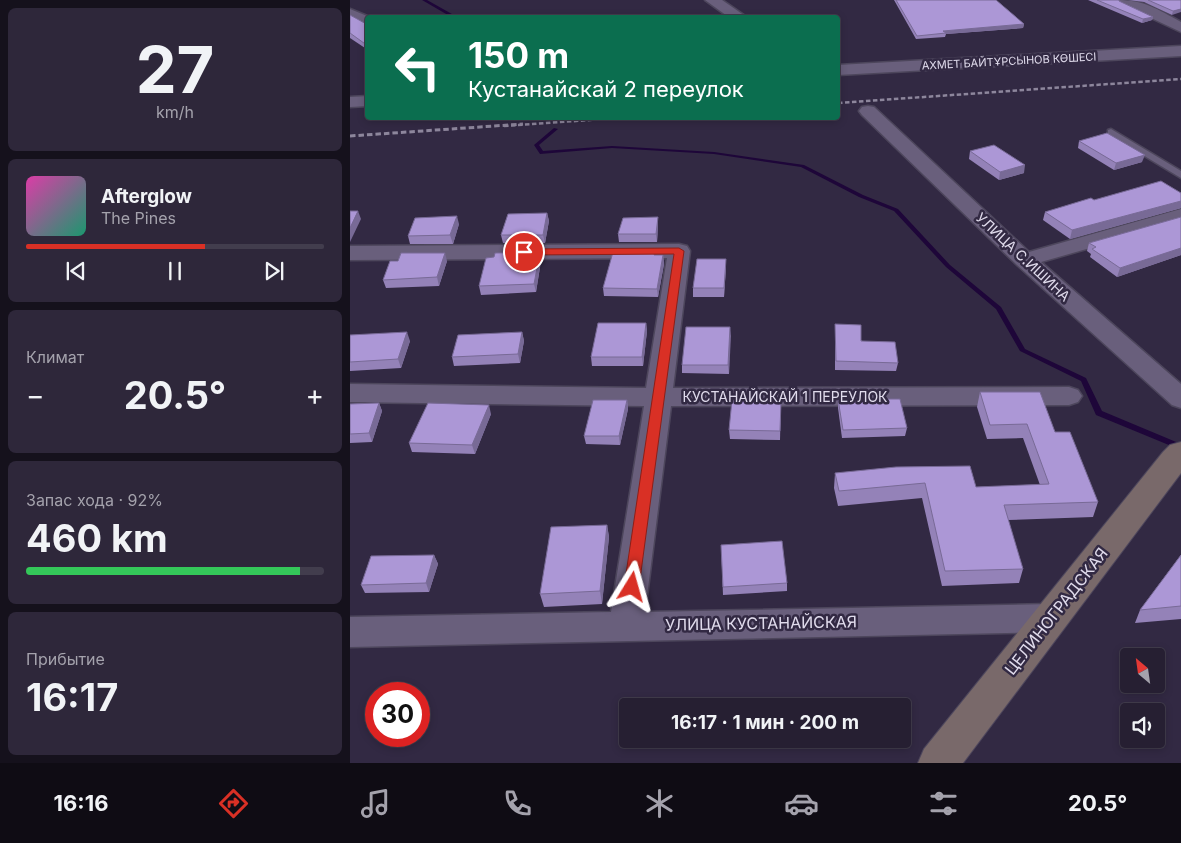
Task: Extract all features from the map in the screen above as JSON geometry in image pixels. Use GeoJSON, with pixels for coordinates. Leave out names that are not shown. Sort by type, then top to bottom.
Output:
{"type":"FeatureCollection","features":[{"type":"Feature","properties":{"kind":"street"},"geometry":{"type":"LineString","coordinates":[[712,0],[736,15]]}},
{"type":"Feature","properties":{"kind":"street"},"geometry":{"type":"LineString","coordinates":[[1124,0],[1152,12],[1181,28]]}},
{"type":"Feature","properties":{"kind":"street"},"geometry":{"type":"LineString","coordinates":[[350,13],[365,20]]}},
{"type":"Feature","properties":{"kind":"street","name":"АХМЕТ БАЙТҰРСЫНОВ КӨШЕСІ"},"geometry":{"type":"LineString","coordinates":[[840,70],[1181,51]]}},
{"type":"Feature","properties":{"kind":"street"},"geometry":{"type":"LineString","coordinates":[[350,102],[365,101]]}},
{"type":"Feature","properties":{"kind":"street","name":"УЛИЦА С.ИШИНА"},"geometry":{"type":"LineString","coordinates":[[868,111],[1025,260],[1181,399]]}},
{"type":"Feature","properties":{"kind":"street"},"geometry":{"type":"LineString","coordinates":[[1025,260],[1181,215]]}},
{"type":"Feature","properties":{"kind":"street"},"geometry":{"type":"LineString","coordinates":[[350,253],[679,251],[626,625]]}},
{"type":"Feature","properties":{"kind":"street","name":"КУСТАНАЙСКАЙ 1 ПЕРЕУЛОК"},"geometry":{"type":"LineString","coordinates":[[350,393],[657,397],[1069,396]]}},
{"type":"Feature","properties":{"kind":"street","name":"ЦЕЛИНОГРАДСКАЯ"},"geometry":{"type":"LineString","coordinates":[[938,763],[1051,618],[1179,460]]}},
{"type":"Feature","properties":{"kind":"street","name":"УЛИЦА КУСТАНАЙСКАЯ"},"geometry":{"type":"LineString","coordinates":[[350,632],[1051,618]]}},
{"type":"Feature","properties":{"kind":"lane"},"geometry":{"type":"LineString","coordinates":[[1111,132],[1181,175]]}},
{"type":"Feature","properties":{"kind":"building"},"geometry":{"type":"Polygon","coordinates":[[[896,0],[996,0],[1024,24],[943,31],[946,33],[917,36],[896,0]]]}},
{"type":"Feature","properties":{"kind":"building"},"geometry":{"type":"Polygon","coordinates":[[[1097,0],[1119,0],[1153,17],[1143,19],[1097,0]]]}},
{"type":"Feature","properties":{"kind":"building"},"geometry":{"type":"Polygon","coordinates":[[[1148,0],[1181,0],[1181,9],[1173,11],[1148,0]]]}},
{"type":"Feature","properties":{"kind":"building"},"geometry":{"type":"Polygon","coordinates":[[[350,15],[365,23],[365,44],[350,33],[350,15]]]}},
{"type":"Feature","properties":{"kind":"building"},"geometry":{"type":"Polygon","coordinates":[[[1107,133],[1145,155],[1116,163],[1079,141],[1107,133]]]}},
{"type":"Feature","properties":{"kind":"building"},"geometry":{"type":"Polygon","coordinates":[[[994,145],[1025,165],[1000,172],[970,151],[994,145]]]}},
{"type":"Feature","properties":{"kind":"building"},"geometry":{"type":"Polygon","coordinates":[[[1161,181],[1181,193],[1181,201],[1072,230],[1045,212],[1091,198],[1094,200],[1161,181]]]}},
{"type":"Feature","properties":{"kind":"building"},"geometry":{"type":"Polygon","coordinates":[[[350,211],[358,211],[350,228],[350,211]]]}},
{"type":"Feature","properties":{"kind":"building"},"geometry":{"type":"Polygon","coordinates":[[[547,213],[543,235],[501,235],[508,214],[547,213]]]}},
{"type":"Feature","properties":{"kind":"building"},"geometry":{"type":"Polygon","coordinates":[[[457,216],[450,235],[408,236],[415,218],[457,216]]]}},
{"type":"Feature","properties":{"kind":"building"},"geometry":{"type":"Polygon","coordinates":[[[658,217],[656,234],[618,234],[623,218],[658,217]]]}},
{"type":"Feature","properties":{"kind":"building"},"geometry":{"type":"Polygon","coordinates":[[[1181,217],[1181,248],[1120,268],[1092,249],[1096,247],[1089,243],[1181,217]]]}},
{"type":"Feature","properties":{"kind":"building"},"geometry":{"type":"Polygon","coordinates":[[[540,252],[534,284],[479,286],[486,258],[494,257],[495,253],[540,252]]]}},
{"type":"Feature","properties":{"kind":"building"},"geometry":{"type":"Polygon","coordinates":[[[613,252],[655,252],[654,255],[663,255],[657,289],[603,288],[613,252]]]}},
{"type":"Feature","properties":{"kind":"building"},"geometry":{"type":"Polygon","coordinates":[[[401,253],[445,253],[437,277],[383,280],[390,261],[398,261],[401,253]]]}},
{"type":"Feature","properties":{"kind":"building"},"geometry":{"type":"Polygon","coordinates":[[[697,259],[726,259],[724,288],[693,288],[697,259]]]}},
{"type":"Feature","properties":{"kind":"building"},"geometry":{"type":"Polygon","coordinates":[[[598,323],[646,323],[642,357],[591,357],[598,323]]]}},
{"type":"Feature","properties":{"kind":"building"},"geometry":{"type":"Polygon","coordinates":[[[835,324],[861,325],[861,341],[895,342],[898,363],[836,361],[835,324]]]}},
{"type":"Feature","properties":{"kind":"building"},"geometry":{"type":"Polygon","coordinates":[[[686,327],[730,327],[728,365],[682,365],[686,327]]]}},
{"type":"Feature","properties":{"kind":"building"},"geometry":{"type":"Polygon","coordinates":[[[407,332],[398,359],[350,362],[350,335],[407,332]]]}},
{"type":"Feature","properties":{"kind":"building"},"geometry":{"type":"Polygon","coordinates":[[[522,332],[518,354],[452,357],[458,335],[522,332]]]}},
{"type":"Feature","properties":{"kind":"building"},"geometry":{"type":"Polygon","coordinates":[[[980,392],[1040,392],[1055,432],[1070,432],[1098,502],[1004,505],[1023,569],[945,571],[925,483],[839,491],[835,473],[896,467],[970,466],[976,487],[1049,484],[1027,424],[990,425],[980,392]]]}},
{"type":"Feature","properties":{"kind":"building"},"geometry":{"type":"Polygon","coordinates":[[[838,399],[900,399],[907,428],[843,430],[838,399]]]}},
{"type":"Feature","properties":{"kind":"building"},"geometry":{"type":"Polygon","coordinates":[[[593,400],[627,400],[619,436],[584,436],[593,400]]]}},
{"type":"Feature","properties":{"kind":"building"},"geometry":{"type":"Polygon","coordinates":[[[732,400],[781,401],[780,431],[729,430],[732,400]]]}},
{"type":"Feature","properties":{"kind":"building"},"geometry":{"type":"Polygon","coordinates":[[[379,403],[369,433],[350,434],[350,404],[379,403]]]}},
{"type":"Feature","properties":{"kind":"building"},"geometry":{"type":"Polygon","coordinates":[[[428,403],[489,405],[472,445],[409,443],[428,403]]]}},
{"type":"Feature","properties":{"kind":"building"},"geometry":{"type":"Polygon","coordinates":[[[607,525],[600,591],[540,594],[551,527],[607,525]]]}},
{"type":"Feature","properties":{"kind":"building"},"geometry":{"type":"Polygon","coordinates":[[[782,541],[787,583],[723,587],[721,545],[782,541]]]}},
{"type":"Feature","properties":{"kind":"building"},"geometry":{"type":"Polygon","coordinates":[[[434,555],[426,583],[361,585],[371,556],[434,555]]]}},
{"type":"Feature","properties":{"kind":"building"},"geometry":{"type":"Polygon","coordinates":[[[1181,555],[1181,606],[1140,610],[1181,555]]]}},
{"type":"Feature","properties":{"kind":"waterway"},"geometry":{"type":"LineString","coordinates":[[424,0],[452,15]]}},
{"type":"Feature","properties":{"kind":"waterway"},"geometry":{"type":"LineString","coordinates":[[556,129],[536,145],[542,153],[612,147],[714,153],[802,166],[861,196],[896,210],[948,266],[999,308],[1022,350],[1084,380],[1099,413],[1181,447]]}},
{"type":"Feature","properties":{"kind":"railway"},"geometry":{"type":"LineString","coordinates":[[840,103],[1181,79]]}},
{"type":"Feature","properties":{"kind":"railway"},"geometry":{"type":"LineString","coordinates":[[504,126],[590,120]]}},
{"type":"Feature","properties":{"kind":"railway"},"geometry":{"type":"LineString","coordinates":[[350,136],[523,124]]}},
{"type":"Feature","properties":{"kind":"route"},"geometry":{"type":"LineString","coordinates":[[524,252],[679,251],[657,397],[632,587]]}}]}
